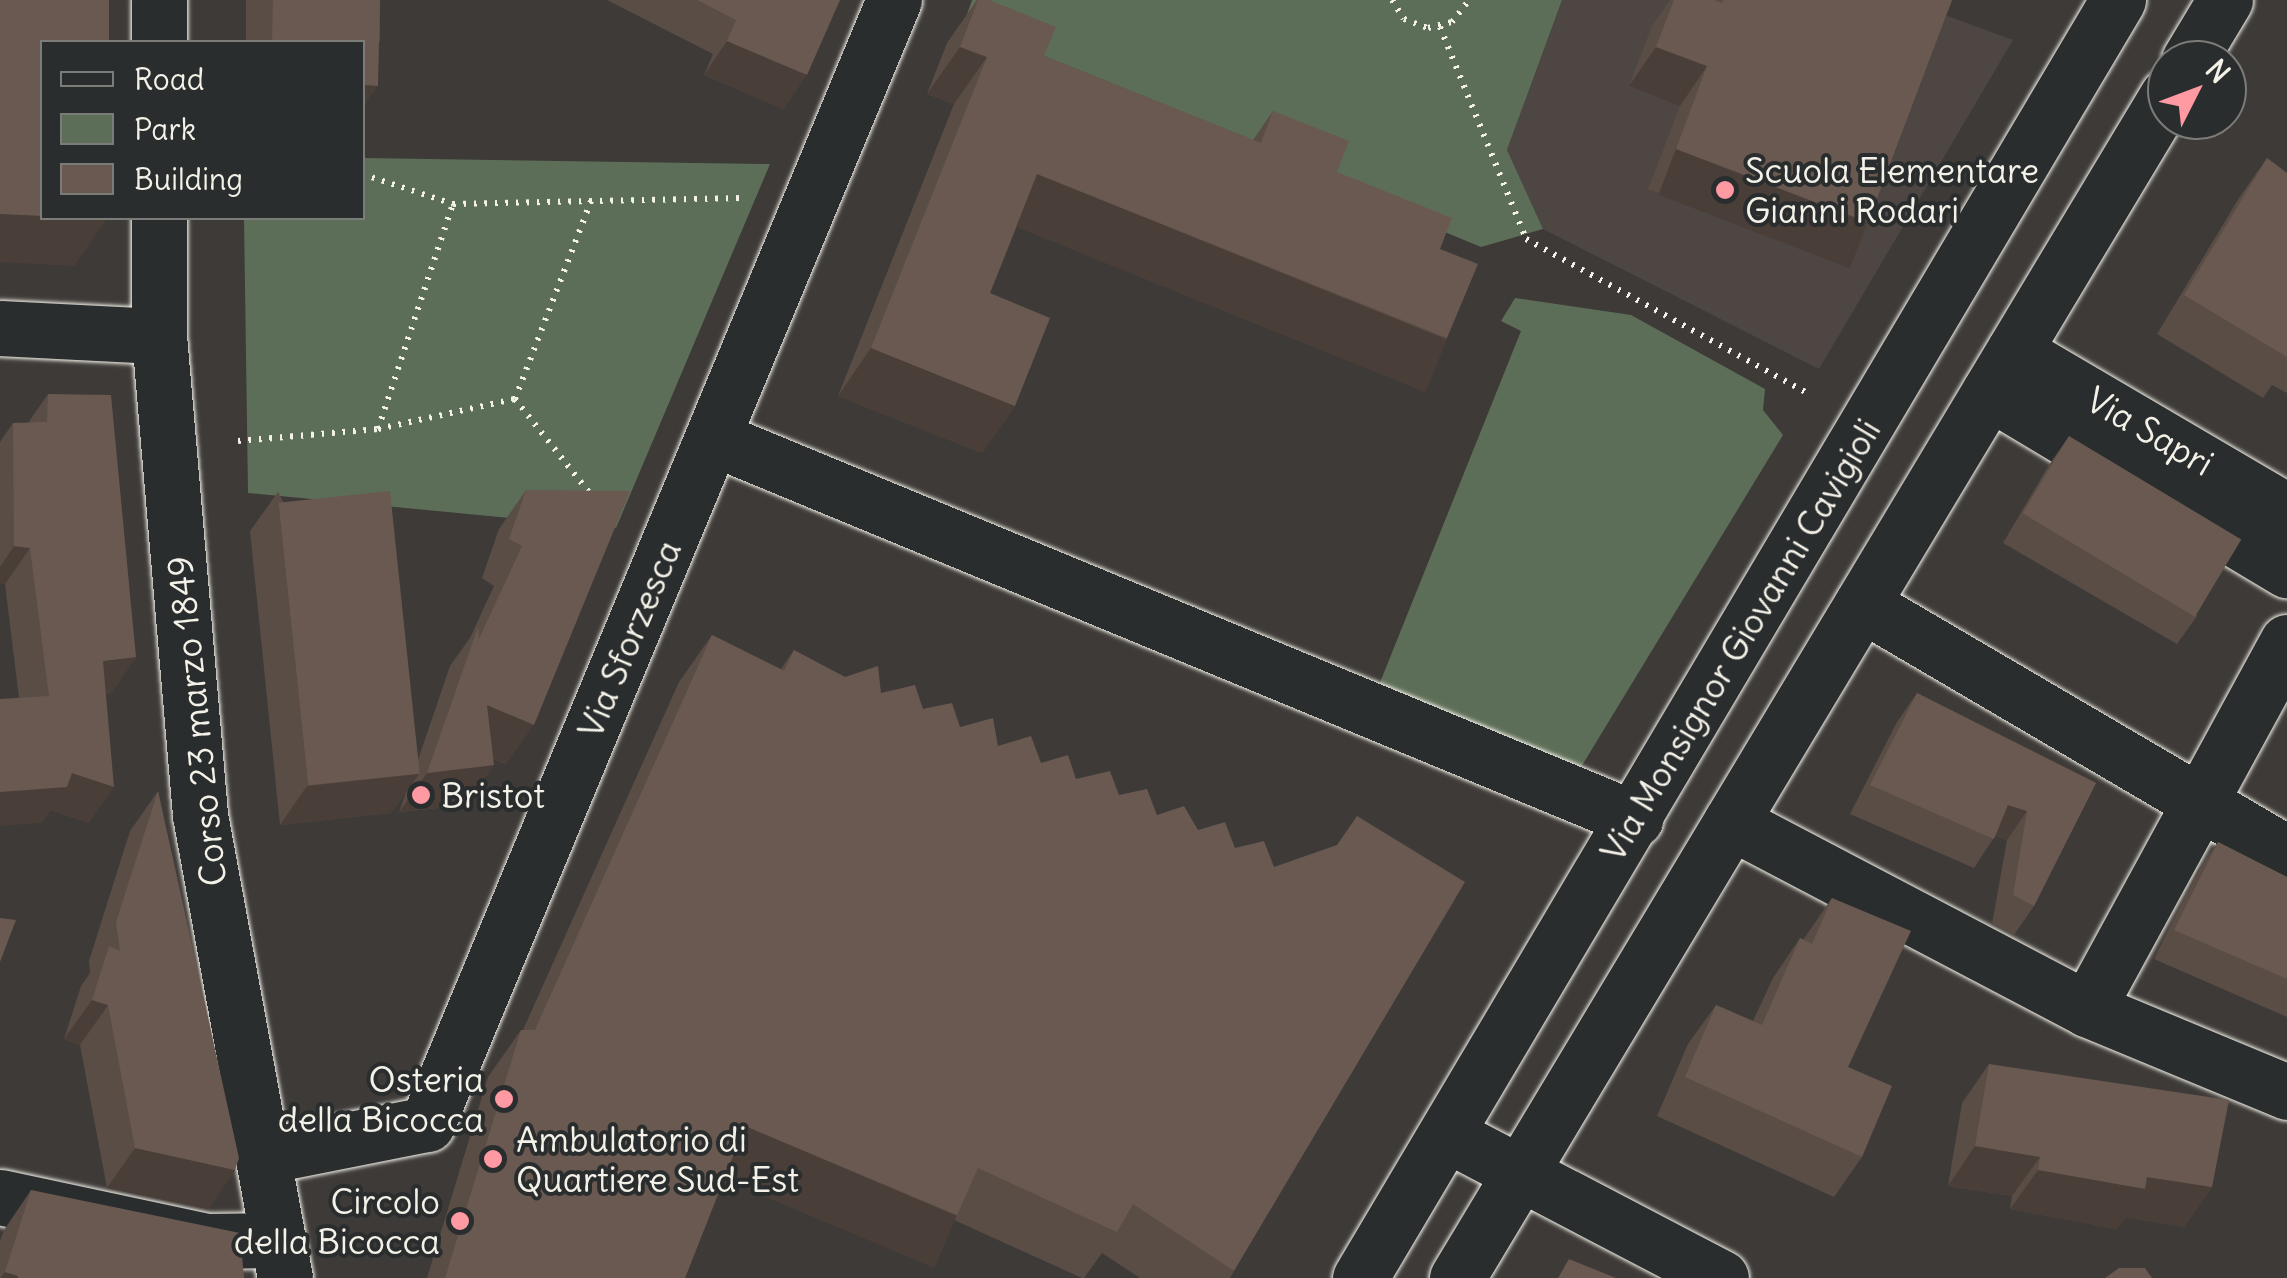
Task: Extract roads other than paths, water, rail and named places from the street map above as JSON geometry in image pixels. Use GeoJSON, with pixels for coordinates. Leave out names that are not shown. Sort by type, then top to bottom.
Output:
{"type":"FeatureCollection","features":[{"type":"Feature","properties":{"kind":"street"},"geometry":{"type":"LineString","coordinates":[[159,40],[160,0]]}},
{"type":"Feature","properties":{"kind":"street","name":"Via Sforzesca"},"geometry":{"type":"LineString","coordinates":[[265,1156],[427,1124],[894,0]]}},
{"type":"Feature","properties":{"kind":"street","name":"Via Monsignor Giovanni Cavigioli"},"geometry":{"type":"LineString","coordinates":[[1360,1278],[1448,1136],[2118,0]]}},
{"type":"Feature","properties":{"kind":"street"},"geometry":{"type":"LineString","coordinates":[[2201,40],[2225,0]]}},
{"type":"Feature","properties":{"kind":"street"},"geometry":{"type":"LineString","coordinates":[[1457,1278],[2147,129]]}},
{"type":"Feature","properties":{"kind":"street","name":"Corso 23 marzo 1849"},"geometry":{"type":"LineString","coordinates":[[159,220],[159,336],[200,814],[281,1259]]}},
{"type":"Feature","properties":{"kind":"street"},"geometry":{"type":"LineString","coordinates":[[0,328],[159,336]]}},
{"type":"Feature","properties":{"kind":"street"},"geometry":{"type":"LineString","coordinates":[[2002,372],[2287,570]]}},
{"type":"Feature","properties":{"kind":"street","name":"Via Sapri"},"geometry":{"type":"LineString","coordinates":[[2002,372],[2287,510]]}},
{"type":"Feature","properties":{"kind":"street"},"geometry":{"type":"LineString","coordinates":[[712,438],[1634,819]]}},
{"type":"Feature","properties":{"kind":"street"},"geometry":{"type":"LineString","coordinates":[[1862,604],[2287,853]]}},
{"type":"Feature","properties":{"kind":"street"},"geometry":{"type":"LineString","coordinates":[[2087,1010],[2287,642]]}},
{"type":"Feature","properties":{"kind":"street"},"geometry":{"type":"LineString","coordinates":[[1732,822],[2087,1010],[2287,1092]]}},
{"type":"Feature","properties":{"kind":"street"},"geometry":{"type":"LineString","coordinates":[[1448,1136],[1721,1278]]}},
{"type":"Feature","properties":{"kind":"street"},"geometry":{"type":"LineString","coordinates":[[0,1197],[281,1259]]}},
{"type":"Feature","properties":{"kind":"place","name":"Scuola Elementare Gianni Rodari"},"geometry":{"type":"Point","coordinates":[1725,190]}},
{"type":"Feature","properties":{"kind":"place","name":"Bristot"},"geometry":{"type":"Point","coordinates":[421,795]}},
{"type":"Feature","properties":{"kind":"place","name":"Osteria della Bicocca"},"geometry":{"type":"Point","coordinates":[504,1099]}},
{"type":"Feature","properties":{"kind":"place","name":"Ambulatorio di Quartiere Sud-Est"},"geometry":{"type":"Point","coordinates":[493,1159]}},
{"type":"Feature","properties":{"kind":"place","name":"Circolo della Bicocca"},"geometry":{"type":"Point","coordinates":[460,1221]}}]}
